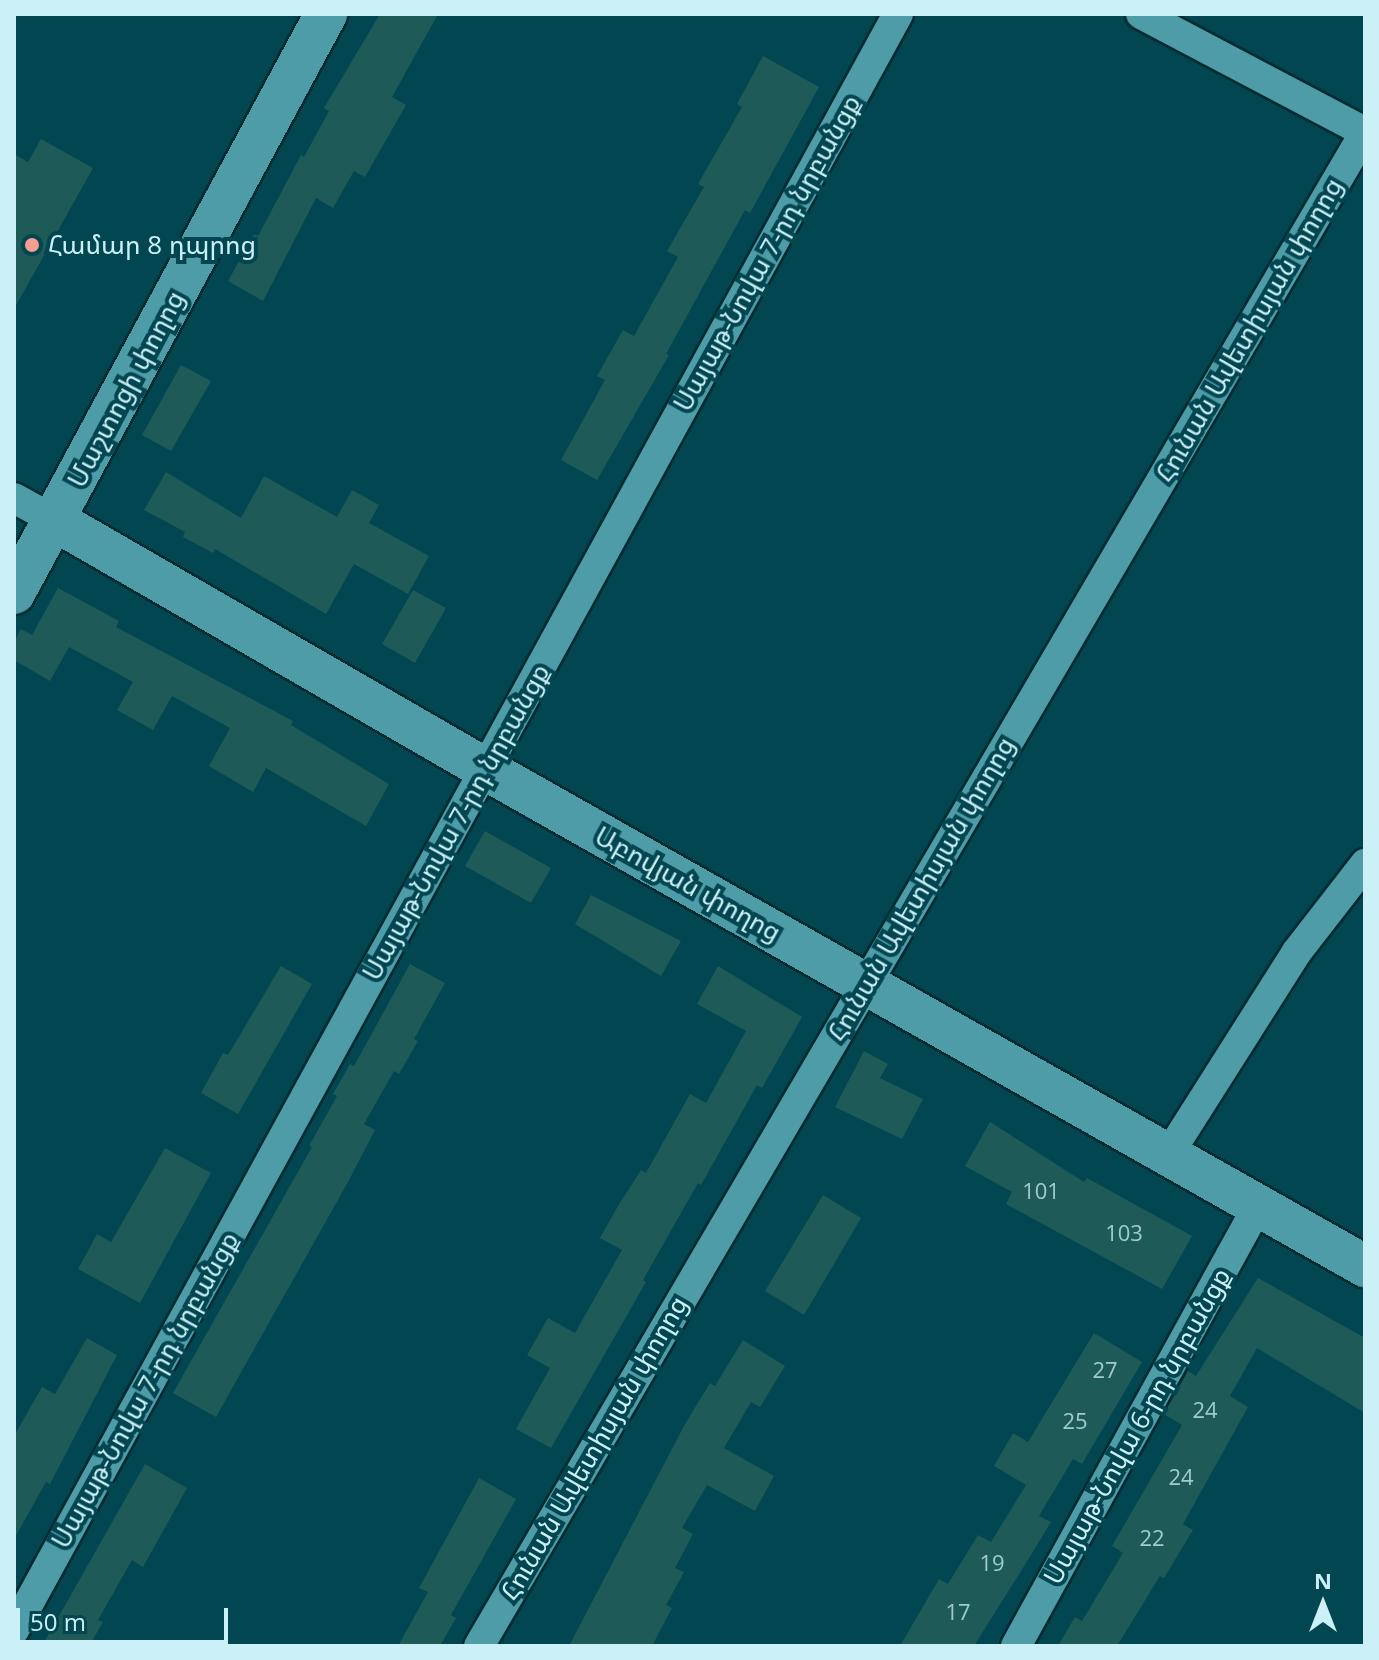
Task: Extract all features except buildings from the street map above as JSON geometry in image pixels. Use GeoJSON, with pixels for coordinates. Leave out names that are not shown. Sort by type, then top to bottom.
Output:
{"type":"FeatureCollection","features":[{"type":"Feature","properties":{"kind":"main road","name":"Մաշտոցի փողոց"},"geometry":{"type":"LineString","coordinates":[[14,593],[56,521],[326,14]]}},
{"type":"Feature","properties":{"kind":"main road","name":"Աբովյան փողոց"},"geometry":{"type":"LineString","coordinates":[[56,521],[485,769],[1365,1266]]}},
{"type":"Feature","properties":{"kind":"street","name":"Սայաթ-Նովա 7-րդ նրբանցք"},"geometry":{"type":"LineString","coordinates":[[14,1630],[898,14]]}},
{"type":"Feature","properties":{"kind":"street"},"geometry":{"type":"LineString","coordinates":[[1141,14],[1365,132]]}},
{"type":"Feature","properties":{"kind":"street","name":"Հունան Ավետիսյան փողոց"},"geometry":{"type":"LineString","coordinates":[[479,1646],[1365,132]]}},
{"type":"Feature","properties":{"kind":"street","name":"Աբովյան փողոց"},"geometry":{"type":"LineString","coordinates":[[14,498],[56,521]]}},
{"type":"Feature","properties":{"kind":"street"},"geometry":{"type":"LineString","coordinates":[[1168,1155],[1296,953],[1365,864]]}},
{"type":"Feature","properties":{"kind":"street","name":"Սայաթ-Նովա 6-րդ նրբանցք"},"geometry":{"type":"LineString","coordinates":[[1016,1646],[1258,1206]]}},
{"type":"Feature","properties":{"kind":"place","name":"Համար 8 դպրոց"},"geometry":{"type":"Point","coordinates":[32,245]}}]}
